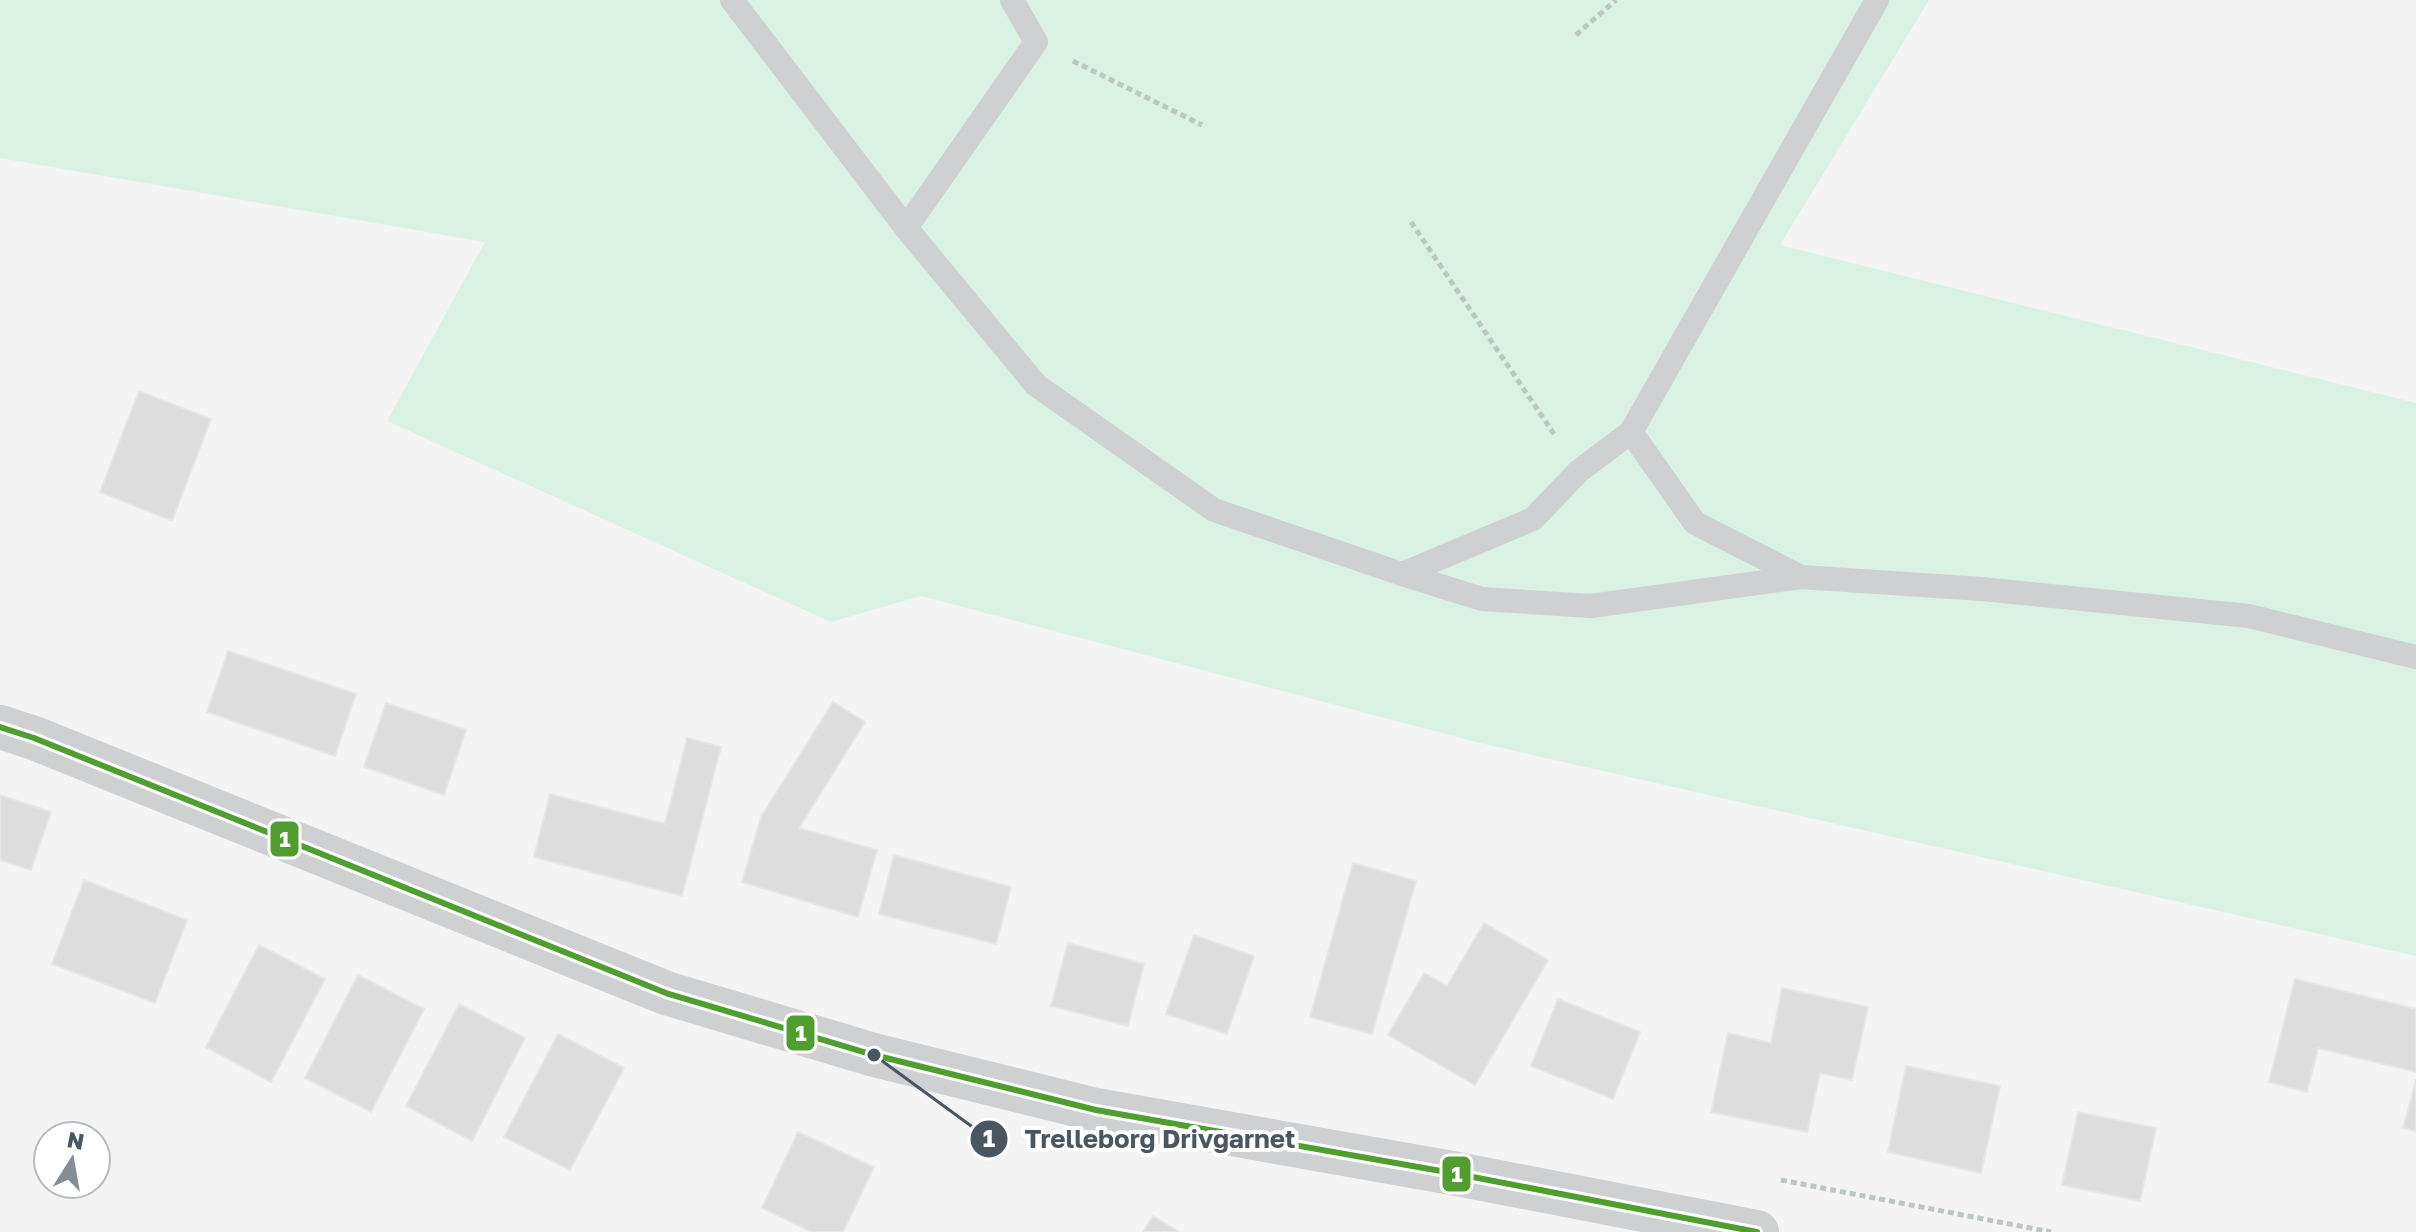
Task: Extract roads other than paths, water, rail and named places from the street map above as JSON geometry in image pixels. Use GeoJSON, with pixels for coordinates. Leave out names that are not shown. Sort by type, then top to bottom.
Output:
{"type":"FeatureCollection","features":[{"type":"Feature","properties":{"kind":"street"},"geometry":{"type":"LineString","coordinates":[[0,727],[666,993],[874,1055],[1096,1110],[1452,1173],[1757,1232]]}},
{"type":"Feature","properties":{"kind":"lane"},"geometry":{"type":"LineString","coordinates":[[732,0],[906,228],[1036,385],[1214,510],[1482,599],[1591,606],[1801,577],[1982,589],[2249,616],[2416,657]]}},
{"type":"Feature","properties":{"kind":"lane"},"geometry":{"type":"LineString","coordinates":[[906,228],[1036,42],[1012,0]]}},
{"type":"Feature","properties":{"kind":"lane"},"geometry":{"type":"LineString","coordinates":[[1402,574],[1533,519],[1579,471],[1631,432],[1877,0]]}},
{"type":"Feature","properties":{"kind":"lane"},"geometry":{"type":"LineString","coordinates":[[1631,432],[1695,523],[1801,577]]}},
{"type":"Feature","properties":{"kind":"place","name":"Trelleborg Drivgarnet"},"geometry":{"type":"Point","coordinates":[874,1055]}}]}
